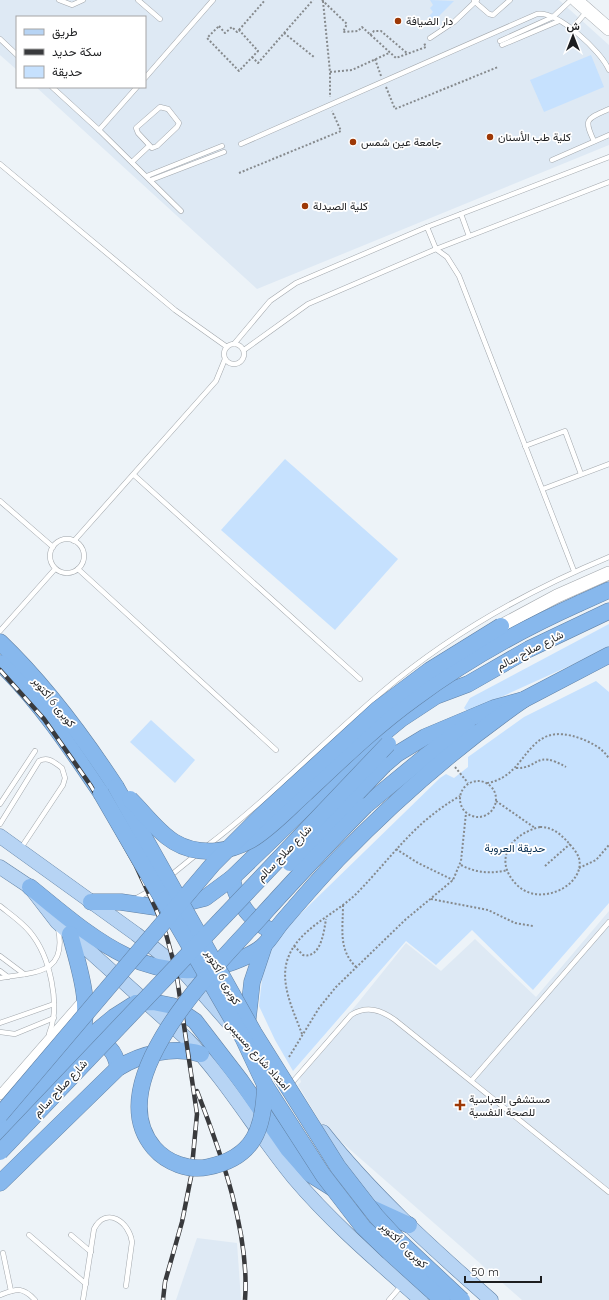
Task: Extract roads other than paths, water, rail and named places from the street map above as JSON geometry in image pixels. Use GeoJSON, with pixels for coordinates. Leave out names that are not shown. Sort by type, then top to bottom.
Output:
{"type":"FeatureCollection","features":[{"type":"Feature","properties":{"kind":"highway"},"geometry":{"type":"LineString","coordinates":[[116,787],[132,800],[160,833],[180,845],[194,850],[209,851],[224,850],[238,846],[263,832],[375,729],[430,687],[508,639],[609,590]]}},
{"type":"Feature","properties":{"kind":"highway","name":"شارع صلاح سالم"},"geometry":{"type":"LineString","coordinates":[[0,1152],[388,744],[407,726],[433,707],[450,689],[468,684],[529,649],[609,611]]}},
{"type":"Feature","properties":{"kind":"highway"},"geometry":{"type":"LineString","coordinates":[[0,1115],[213,864],[244,832],[378,710],[440,664],[501,626]]}},
{"type":"Feature","properties":{"kind":"highway","name":"كوبرى 6 أكتوبر"},"geometry":{"type":"LineString","coordinates":[[0,642],[32,675],[68,718],[116,787],[254,1034],[338,1167],[376,1216],[398,1241],[462,1300]]}},
{"type":"Feature","properties":{"kind":"highway","name":"شارع صلاح سالم"},"geometry":{"type":"LineString","coordinates":[[0,1163],[384,765],[397,754],[425,737],[494,708],[523,700],[609,655]]}},
{"type":"Feature","properties":{"kind":"highway","name":"كوبرى 6 أكتوبر"},"geometry":{"type":"LineString","coordinates":[[0,663],[50,718],[102,793],[243,1038],[265,1084],[323,1175],[364,1227],[442,1300]]}},
{"type":"Feature","properties":{"kind":"highway"},"geometry":{"type":"LineString","coordinates":[[91,902],[128,903],[155,907],[184,905],[205,898],[232,878],[382,733],[410,713],[450,689]]}},
{"type":"Feature","properties":{"kind":"highway"},"geometry":{"type":"LineString","coordinates":[[246,1043],[248,1005],[252,982],[264,946],[274,932],[327,870],[354,842],[447,758],[489,724],[523,700]]}},
{"type":"Feature","properties":{"kind":"highway"},"geometry":{"type":"LineString","coordinates":[[265,1084],[265,1105],[260,1128],[247,1149],[227,1162],[206,1168],[189,1168],[179,1165],[166,1159],[157,1152],[150,1144],[144,1132],[139,1111],[140,1089],[148,1066],[169,1025],[183,1005],[234,946],[365,806],[426,755],[494,708]]}},
{"type":"Feature","properties":{"kind":"highway"},"geometry":{"type":"LineString","coordinates":[[232,878],[235,893],[241,906],[251,918],[263,927],[274,932]]}},
{"type":"Feature","properties":{"kind":"highway"},"geometry":{"type":"LineString","coordinates":[[30,887],[81,928],[122,954],[147,966],[184,972],[202,971],[235,962],[264,946]]}},
{"type":"Feature","properties":{"kind":"highway"},"geometry":{"type":"LineString","coordinates":[[70,934],[86,997],[85,1029],[80,1045]]}},
{"type":"Feature","properties":{"kind":"highway"},"geometry":{"type":"LineString","coordinates":[[0,1135],[80,1045],[128,1007],[146,1002],[163,1003],[173,1006],[195,1021],[241,1081],[288,1149],[310,1174],[353,1200],[409,1224]]}},
{"type":"Feature","properties":{"kind":"highway"},"geometry":{"type":"LineString","coordinates":[[80,1045],[92,1042],[102,1043],[111,1049],[117,1058],[118,1068]]}},
{"type":"Feature","properties":{"kind":"highway"},"geometry":{"type":"LineString","coordinates":[[0,1183],[118,1068],[131,1059],[176,1050],[188,1050],[201,1054]]}},
{"type":"Feature","properties":{"kind":"main road"},"geometry":{"type":"LineString","coordinates":[[576,0],[609,29]]}},
{"type":"Feature","properties":{"kind":"main road"},"geometry":{"type":"LineString","coordinates":[[501,626],[557,596],[609,573]]}},
{"type":"Feature","properties":{"kind":"main road","name":"امتداد شارع رمسيس"},"geometry":{"type":"LineString","coordinates":[[0,836],[136,934],[184,972],[287,1087],[351,1167],[409,1224],[491,1300]]}},
{"type":"Feature","properties":{"kind":"main road"},"geometry":{"type":"LineString","coordinates":[[0,867],[30,887],[57,922],[201,1054],[271,1148],[320,1208],[421,1300]]}},
{"type":"Feature","properties":{"kind":"street"},"geometry":{"type":"LineString","coordinates":[[0,1095],[86,997]]}},
{"type":"Feature","properties":{"kind":"lane"},"geometry":{"type":"LineString","coordinates":[[59,0],[67,5],[72,5],[83,0]]}},
{"type":"Feature","properties":{"kind":"lane"},"geometry":{"type":"LineString","coordinates":[[138,0],[160,19]]}},
{"type":"Feature","properties":{"kind":"lane"},"geometry":{"type":"LineString","coordinates":[[146,77],[214,0]]}},
{"type":"Feature","properties":{"kind":"lane"},"geometry":{"type":"LineString","coordinates":[[430,38],[454,22],[475,1],[489,14],[493,15],[510,0]]}},
{"type":"Feature","properties":{"kind":"lane"},"geometry":{"type":"LineString","coordinates":[[559,21],[501,44],[552,17],[571,0]]}},
{"type":"Feature","properties":{"kind":"lane"},"geometry":{"type":"LineString","coordinates":[[571,30],[588,10]]}},
{"type":"Feature","properties":{"kind":"lane"},"geometry":{"type":"LineString","coordinates":[[241,144],[533,16],[544,14],[559,21],[595,50],[609,70]]}},
{"type":"Feature","properties":{"kind":"lane"},"geometry":{"type":"LineString","coordinates":[[0,39],[16,54]]}},
{"type":"Feature","properties":{"kind":"lane"},"geometry":{"type":"LineString","coordinates":[[53,88],[147,176],[181,211]]}},
{"type":"Feature","properties":{"kind":"lane"},"geometry":{"type":"LineString","coordinates":[[99,130],[136,88]]}},
{"type":"Feature","properties":{"kind":"lane"},"geometry":{"type":"LineString","coordinates":[[164,107],[176,118],[178,126],[158,146],[154,148],[148,146],[136,132],[136,128],[158,109],[164,107]]}},
{"type":"Feature","properties":{"kind":"lane"},"geometry":{"type":"LineString","coordinates":[[594,141],[587,127],[587,122],[590,117],[609,109]]}},
{"type":"Feature","properties":{"kind":"lane"},"geometry":{"type":"LineString","coordinates":[[552,160],[609,135]]}},
{"type":"Feature","properties":{"kind":"lane"},"geometry":{"type":"LineString","coordinates":[[132,162],[148,146]]}},
{"type":"Feature","properties":{"kind":"lane"},"geometry":{"type":"LineString","coordinates":[[147,176],[222,146]]}},
{"type":"Feature","properties":{"kind":"lane"},"geometry":{"type":"LineString","coordinates":[[151,180],[224,152]]}},
{"type":"Feature","properties":{"kind":"lane"},"geometry":{"type":"LineString","coordinates":[[74,541],[84,552],[83,562],[78,570],[69,574],[56,569],[50,561],[52,547],[60,541],[74,541],[134,475],[216,381],[225,358],[224,351],[227,347],[234,344],[270,301],[296,283],[427,227],[609,157]]}},
{"type":"Feature","properties":{"kind":"lane"},"geometry":{"type":"LineString","coordinates":[[0,164],[175,310],[227,347]]}},
{"type":"Feature","properties":{"kind":"lane"},"geometry":{"type":"LineString","coordinates":[[244,350],[308,304],[436,249],[609,182]]}},
{"type":"Feature","properties":{"kind":"lane"},"geometry":{"type":"LineString","coordinates":[[461,214],[469,236]]}},
{"type":"Feature","properties":{"kind":"lane"},"geometry":{"type":"LineString","coordinates":[[427,227],[436,249],[447,257],[459,276],[574,572]]}},
{"type":"Feature","properties":{"kind":"lane"},"geometry":{"type":"LineString","coordinates":[[234,344],[238,345],[244,350]]}},
{"type":"Feature","properties":{"kind":"lane"},"geometry":{"type":"LineString","coordinates":[[225,358],[230,364],[238,364],[244,358],[244,350]]}},
{"type":"Feature","properties":{"kind":"lane"},"geometry":{"type":"LineString","coordinates":[[525,446],[565,431],[581,474]]}},
{"type":"Feature","properties":{"kind":"lane"},"geometry":{"type":"LineString","coordinates":[[543,489],[609,464]]}},
{"type":"Feature","properties":{"kind":"lane"},"geometry":{"type":"LineString","coordinates":[[134,475],[360,679]]}},
{"type":"Feature","properties":{"kind":"lane"},"geometry":{"type":"LineString","coordinates":[[0,501],[52,547]]}},
{"type":"Feature","properties":{"kind":"lane"},"geometry":{"type":"LineString","coordinates":[[128,903],[161,883],[216,839],[354,716],[412,668],[475,624],[541,587],[609,557]]}},
{"type":"Feature","properties":{"kind":"lane"},"geometry":{"type":"LineString","coordinates":[[0,631],[56,569]]}},
{"type":"Feature","properties":{"kind":"lane"},"geometry":{"type":"LineString","coordinates":[[78,570],[276,750]]}},
{"type":"Feature","properties":{"kind":"lane"},"geometry":{"type":"LineString","coordinates":[[0,804],[35,751]]}},
{"type":"Feature","properties":{"kind":"lane"},"geometry":{"type":"LineString","coordinates":[[0,824],[39,761],[44,758],[49,759],[62,768],[65,778],[63,786],[19,850]]}},
{"type":"Feature","properties":{"kind":"lane"},"geometry":{"type":"LineString","coordinates":[[0,906],[31,933],[38,943],[48,969],[54,1004],[54,1018],[46,1042]]}},
{"type":"Feature","properties":{"kind":"lane"},"geometry":{"type":"LineString","coordinates":[[0,978],[48,969],[55,963],[60,953],[57,922]]}},
{"type":"Feature","properties":{"kind":"lane"},"geometry":{"type":"LineString","coordinates":[[472,1080],[609,922]]}},
{"type":"Feature","properties":{"kind":"lane"},"geometry":{"type":"LineString","coordinates":[[0,956],[24,974]]}},
{"type":"Feature","properties":{"kind":"lane"},"geometry":{"type":"LineString","coordinates":[[0,970],[8,977]]}},
{"type":"Feature","properties":{"kind":"lane"},"geometry":{"type":"LineString","coordinates":[[0,1023],[54,1004]]}},
{"type":"Feature","properties":{"kind":"lane"},"geometry":{"type":"LineString","coordinates":[[287,1087],[351,1015],[364,1008],[372,1009],[390,1016],[472,1080],[609,1192]]}},
{"type":"Feature","properties":{"kind":"lane"},"geometry":{"type":"LineString","coordinates":[[0,1032],[15,1034],[54,1018]]}},
{"type":"Feature","properties":{"kind":"lane"},"geometry":{"type":"LineString","coordinates":[[83,1300],[94,1229],[97,1223],[103,1219],[110,1218],[124,1223],[129,1228],[132,1242],[126,1286]]}},
{"type":"Feature","properties":{"kind":"lane"},"geometry":{"type":"LineString","coordinates":[[29,1235],[86,1284]]}},
{"type":"Feature","properties":{"kind":"lane"},"geometry":{"type":"LineString","coordinates":[[71,1235],[91,1252]]}},
{"type":"Feature","properties":{"kind":"lane"},"geometry":{"type":"LineString","coordinates":[[3,1253],[11,1291]]}},
{"type":"Feature","properties":{"kind":"lane"},"geometry":{"type":"LineString","coordinates":[[389,1300],[403,1284]]}},
{"type":"Feature","properties":{"kind":"lane"},"geometry":{"type":"LineString","coordinates":[[0,1295],[18,1289],[25,1291],[35,1300]]}},
{"type":"Feature","properties":{"kind":"railway"},"geometry":{"type":"LineString","coordinates":[[0,670],[44,719],[91,786],[136,866],[155,907],[166,934],[176,971],[197,1114],[191,1177],[182,1222],[165,1282],[163,1300]]}},
{"type":"Feature","properties":{"kind":"railway"},"geometry":{"type":"LineString","coordinates":[[197,1091],[215,1140],[232,1194],[243,1248],[245,1300]]}},
{"type":"Feature","properties":{"kind":"place","name":"دار الضيافة"},"geometry":{"type":"Point","coordinates":[398,21]}},
{"type":"Feature","properties":{"kind":"place","name":"كلية طب الأسنان"},"geometry":{"type":"Point","coordinates":[490,137]}},
{"type":"Feature","properties":{"kind":"place","name":"جامعة عين شمس"},"geometry":{"type":"Point","coordinates":[353,142]}},
{"type":"Feature","properties":{"kind":"place","name":"كلية الصيدلة"},"geometry":{"type":"Point","coordinates":[305,206]}},
{"type":"Feature","properties":{"kind":"place","name":"مستشفى العباسية للصحة النفسية"},"geometry":{"type":"Point","coordinates":[460,1105]}},
{"type":"Feature","properties":{"kind":"park label","name":"حديقة العروبة"},"geometry":{"type":"Point","coordinates":[515,848]}}]}
